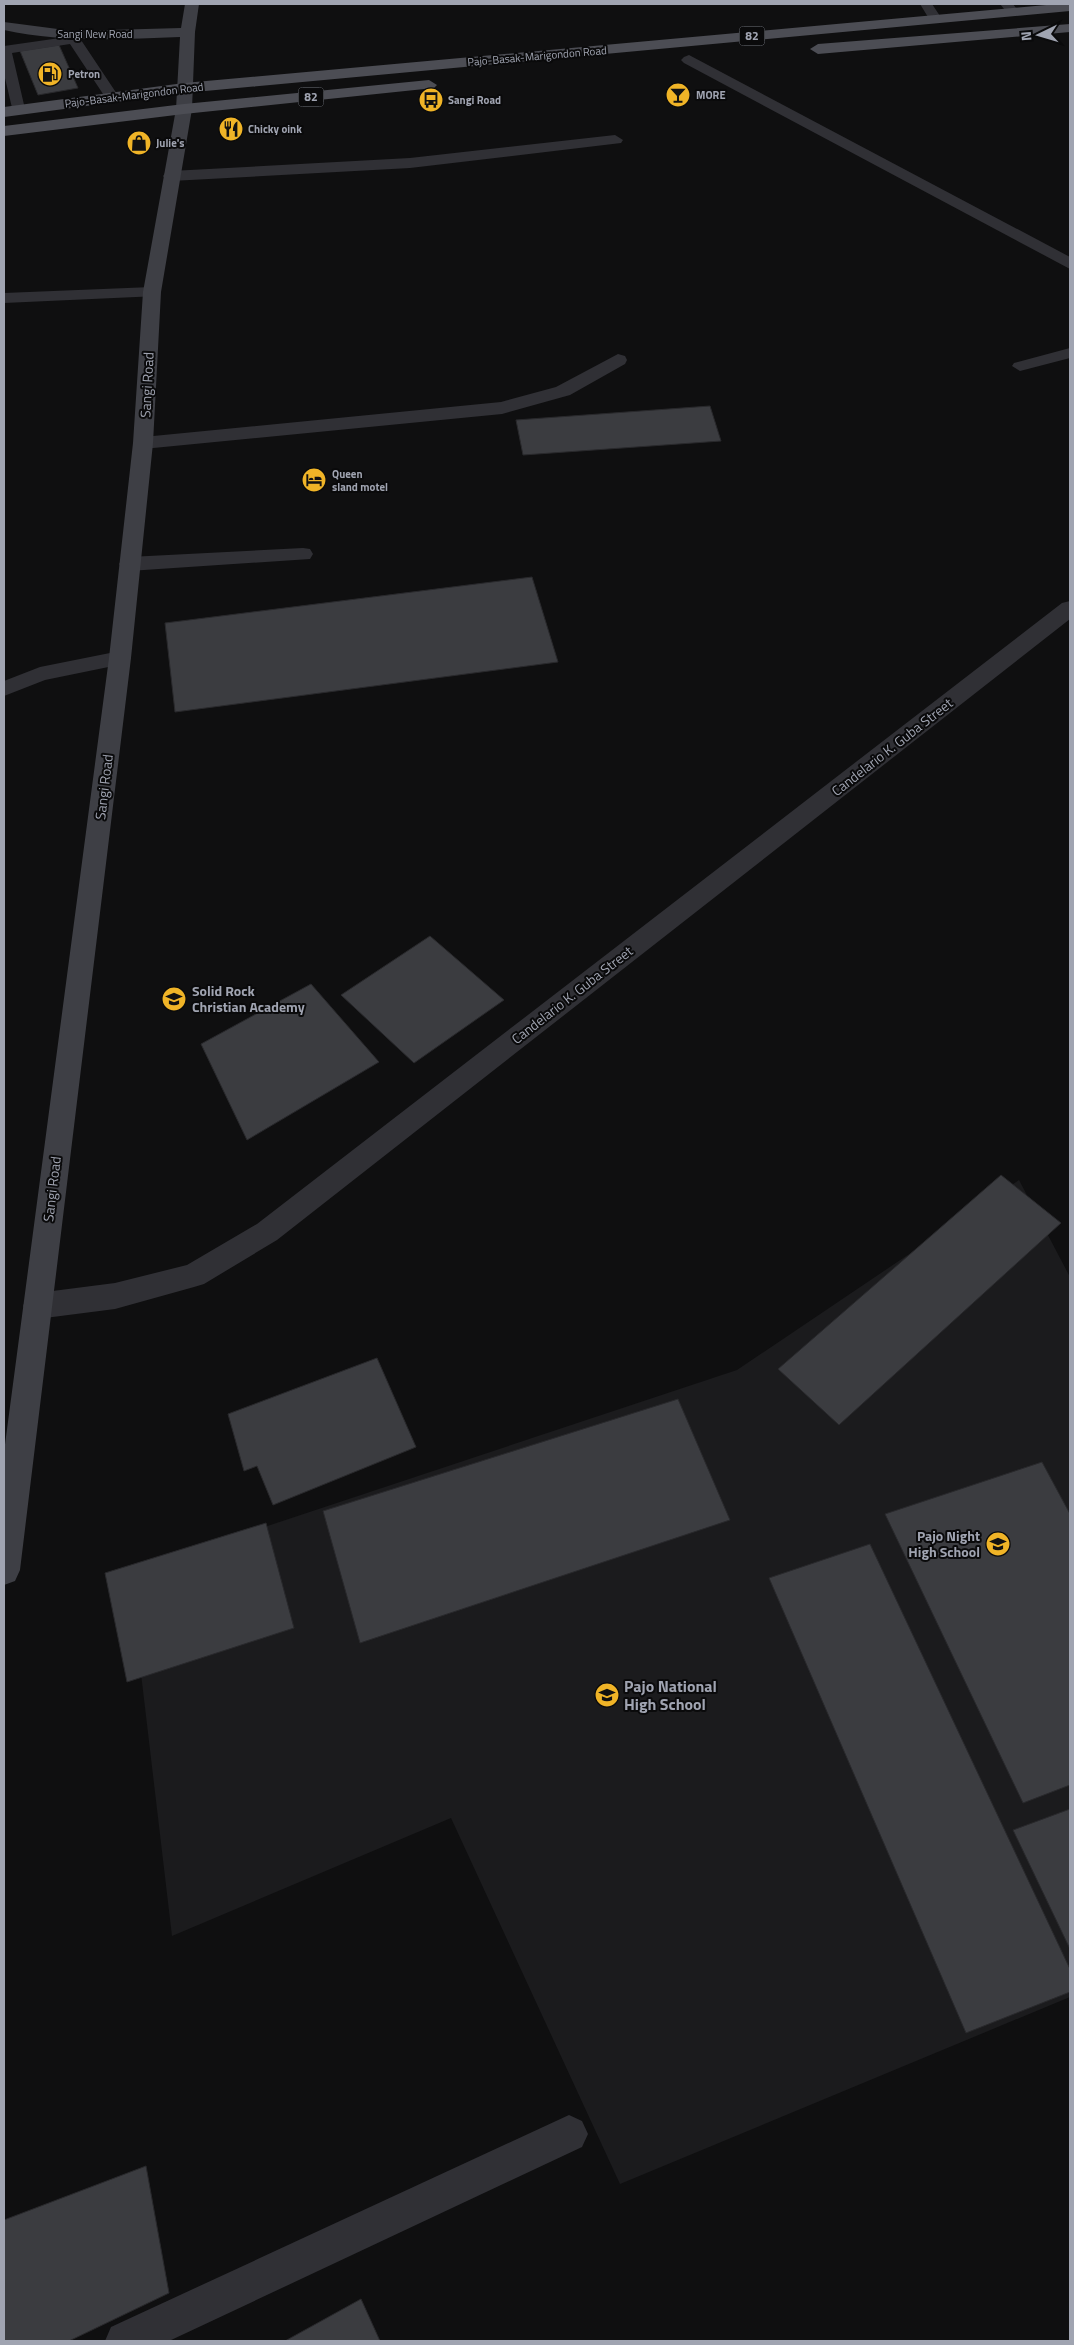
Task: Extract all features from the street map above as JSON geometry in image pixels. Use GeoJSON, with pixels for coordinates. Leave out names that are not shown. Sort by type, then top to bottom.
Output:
{"type":"FeatureCollection","features":[{"type":"Feature","properties":{"kind":"main road","name":"Pajo-Basak-Marigondon Road"},"geometry":{"type":"LineString","coordinates":[[4,131],[184,99],[936,19],[1010,8],[1070,7]]}},
{"type":"Feature","properties":{"kind":"main road"},"geometry":{"type":"LineString","coordinates":[[806,50],[1070,28]]}},
{"type":"Feature","properties":{"kind":"main road"},"geometry":{"type":"LineString","coordinates":[[669,62],[718,58]]}},
{"type":"Feature","properties":{"kind":"main road","name":"Pajo-Basak-Marigondon Road"},"geometry":{"type":"LineString","coordinates":[[11,110],[112,97],[184,99],[447,83]]}},
{"type":"Feature","properties":{"kind":"street","name":"Sangi Road"},"geometry":{"type":"LineString","coordinates":[[4,1570],[5,1539],[37,1306],[120,658],[143,443],[152,292],[184,99],[188,32],[192,4]]}},
{"type":"Feature","properties":{"kind":"street","name":"Sangi New Road"},"geometry":{"type":"LineString","coordinates":[[4,26],[72,38],[188,32]]}},
{"type":"Feature","properties":{"kind":"street"},"geometry":{"type":"LineString","coordinates":[[688,60],[1070,264]]}},
{"type":"Feature","properties":{"kind":"street"},"geometry":{"type":"LineString","coordinates":[[170,176],[410,163],[615,140]]}},
{"type":"Feature","properties":{"kind":"street"},"geometry":{"type":"LineString","coordinates":[[4,298],[152,292]]}},
{"type":"Feature","properties":{"kind":"street"},"geometry":{"type":"LineString","coordinates":[[143,443],[502,408],[563,392],[618,360]]}},
{"type":"Feature","properties":{"kind":"street"},"geometry":{"type":"LineString","coordinates":[[129,564],[304,554]]}},
{"type":"Feature","properties":{"kind":"street","name":"Candelario K. Guba Street"},"geometry":{"type":"LineString","coordinates":[[37,1306],[115,1296],[194,1275],[267,1232],[1070,608]]}},
{"type":"Feature","properties":{"kind":"street"},"geometry":{"type":"LineString","coordinates":[[4,689],[40,674],[120,658]]}},
{"type":"Feature","properties":{"kind":"street"},"geometry":{"type":"LineString","coordinates":[[125,2341],[569,2134]]}},
{"type":"Feature","properties":{"kind":"lane"},"geometry":{"type":"LineString","coordinates":[[926,4],[936,19]]}},
{"type":"Feature","properties":{"kind":"lane"},"geometry":{"type":"LineString","coordinates":[[5,50],[24,31]]}},
{"type":"Feature","properties":{"kind":"lane"},"geometry":{"type":"LineString","coordinates":[[5,50],[72,38],[112,97]]}},
{"type":"Feature","properties":{"kind":"lane"},"geometry":{"type":"LineString","coordinates":[[5,50],[11,110]]}},
{"type":"Feature","properties":{"kind":"lane"},"geometry":{"type":"LineString","coordinates":[[1020,366],[1070,353]]}},
{"type":"Feature","properties":{"kind":"shaded area","name":"Pajo National High School"},"geometry":{"type":"Polygon","coordinates":[[[1019,1180],[1070,1277],[1070,1997],[620,2184],[451,1818],[172,1936],[129,1572],[737,1370],[1019,1180]]]}},
{"type":"Feature","properties":{"kind":"building"},"geometry":{"type":"Polygon","coordinates":[[[59,45],[78,88],[38,95],[20,51],[59,45]]]}},
{"type":"Feature","properties":{"kind":"building"},"geometry":{"type":"Polygon","coordinates":[[[710,406],[721,441],[523,455],[516,420],[710,406]]]}},
{"type":"Feature","properties":{"kind":"building"},"geometry":{"type":"Polygon","coordinates":[[[532,577],[558,662],[175,712],[165,623],[532,577]]]}},
{"type":"Feature","properties":{"kind":"building"},"geometry":{"type":"Polygon","coordinates":[[[430,936],[504,1000],[414,1063],[341,995],[430,936]]]}},
{"type":"Feature","properties":{"kind":"building"},"geometry":{"type":"Polygon","coordinates":[[[311,984],[379,1062],[247,1140],[201,1044],[311,984]]]}},
{"type":"Feature","properties":{"kind":"building"},"geometry":{"type":"Polygon","coordinates":[[[1001,1175],[1061,1223],[839,1425],[778,1369],[1001,1175]]]}},
{"type":"Feature","properties":{"kind":"building"},"geometry":{"type":"Polygon","coordinates":[[[377,1358],[416,1447],[273,1505],[257,1466],[244,1471],[228,1414],[377,1358]]]}},
{"type":"Feature","properties":{"kind":"building"},"geometry":{"type":"Polygon","coordinates":[[[678,1399],[730,1520],[360,1643],[323,1511],[678,1399]]]}},
{"type":"Feature","properties":{"kind":"building"},"geometry":{"type":"Polygon","coordinates":[[[1042,1462],[1070,1514],[1070,1785],[1023,1803],[885,1514],[1042,1462]]]}},
{"type":"Feature","properties":{"kind":"building"},"geometry":{"type":"Polygon","coordinates":[[[266,1523],[294,1628],[127,1682],[105,1573],[266,1523]]]}},
{"type":"Feature","properties":{"kind":"building"},"geometry":{"type":"Polygon","coordinates":[[[870,1544],[1070,1969],[1070,1992],[966,2033],[769,1578],[870,1544]]]}},
{"type":"Feature","properties":{"kind":"building"},"geometry":{"type":"Polygon","coordinates":[[[1070,1809],[1070,1949],[1013,1830],[1070,1809]]]}},
{"type":"Feature","properties":{"kind":"building"},"geometry":{"type":"Polygon","coordinates":[[[146,2166],[169,2293],[69,2341],[4,2341],[4,2220],[146,2166]]]}},
{"type":"Feature","properties":{"kind":"building"},"geometry":{"type":"Polygon","coordinates":[[[361,2299],[380,2341],[285,2341],[361,2299]]]}},
{"type":"Feature","properties":{"kind":"place","name":"Petron"},"geometry":{"type":"Point","coordinates":[50,74]}},
{"type":"Feature","properties":{"kind":"place","name":"MORE"},"geometry":{"type":"Point","coordinates":[678,95]}},
{"type":"Feature","properties":{"kind":"place","name":"Sangi Road"},"geometry":{"type":"Point","coordinates":[431,100]}},
{"type":"Feature","properties":{"kind":"place","name":"Chicky oink"},"geometry":{"type":"Point","coordinates":[231,129]}},
{"type":"Feature","properties":{"kind":"place","name":"Julie's"},"geometry":{"type":"Point","coordinates":[139,143]}},
{"type":"Feature","properties":{"kind":"place","name":"Queen sland motel"},"geometry":{"type":"Point","coordinates":[314,480]}},
{"type":"Feature","properties":{"kind":"place","name":"Solid Rock Christian Academy"},"geometry":{"type":"Point","coordinates":[174,999]}},
{"type":"Feature","properties":{"kind":"place","name":"Pajo Night High School"},"geometry":{"type":"Point","coordinates":[998,1544]}},
{"type":"Feature","properties":{"kind":"place","name":"Pajo National High School"},"geometry":{"type":"Point","coordinates":[607,1695]}}]}
